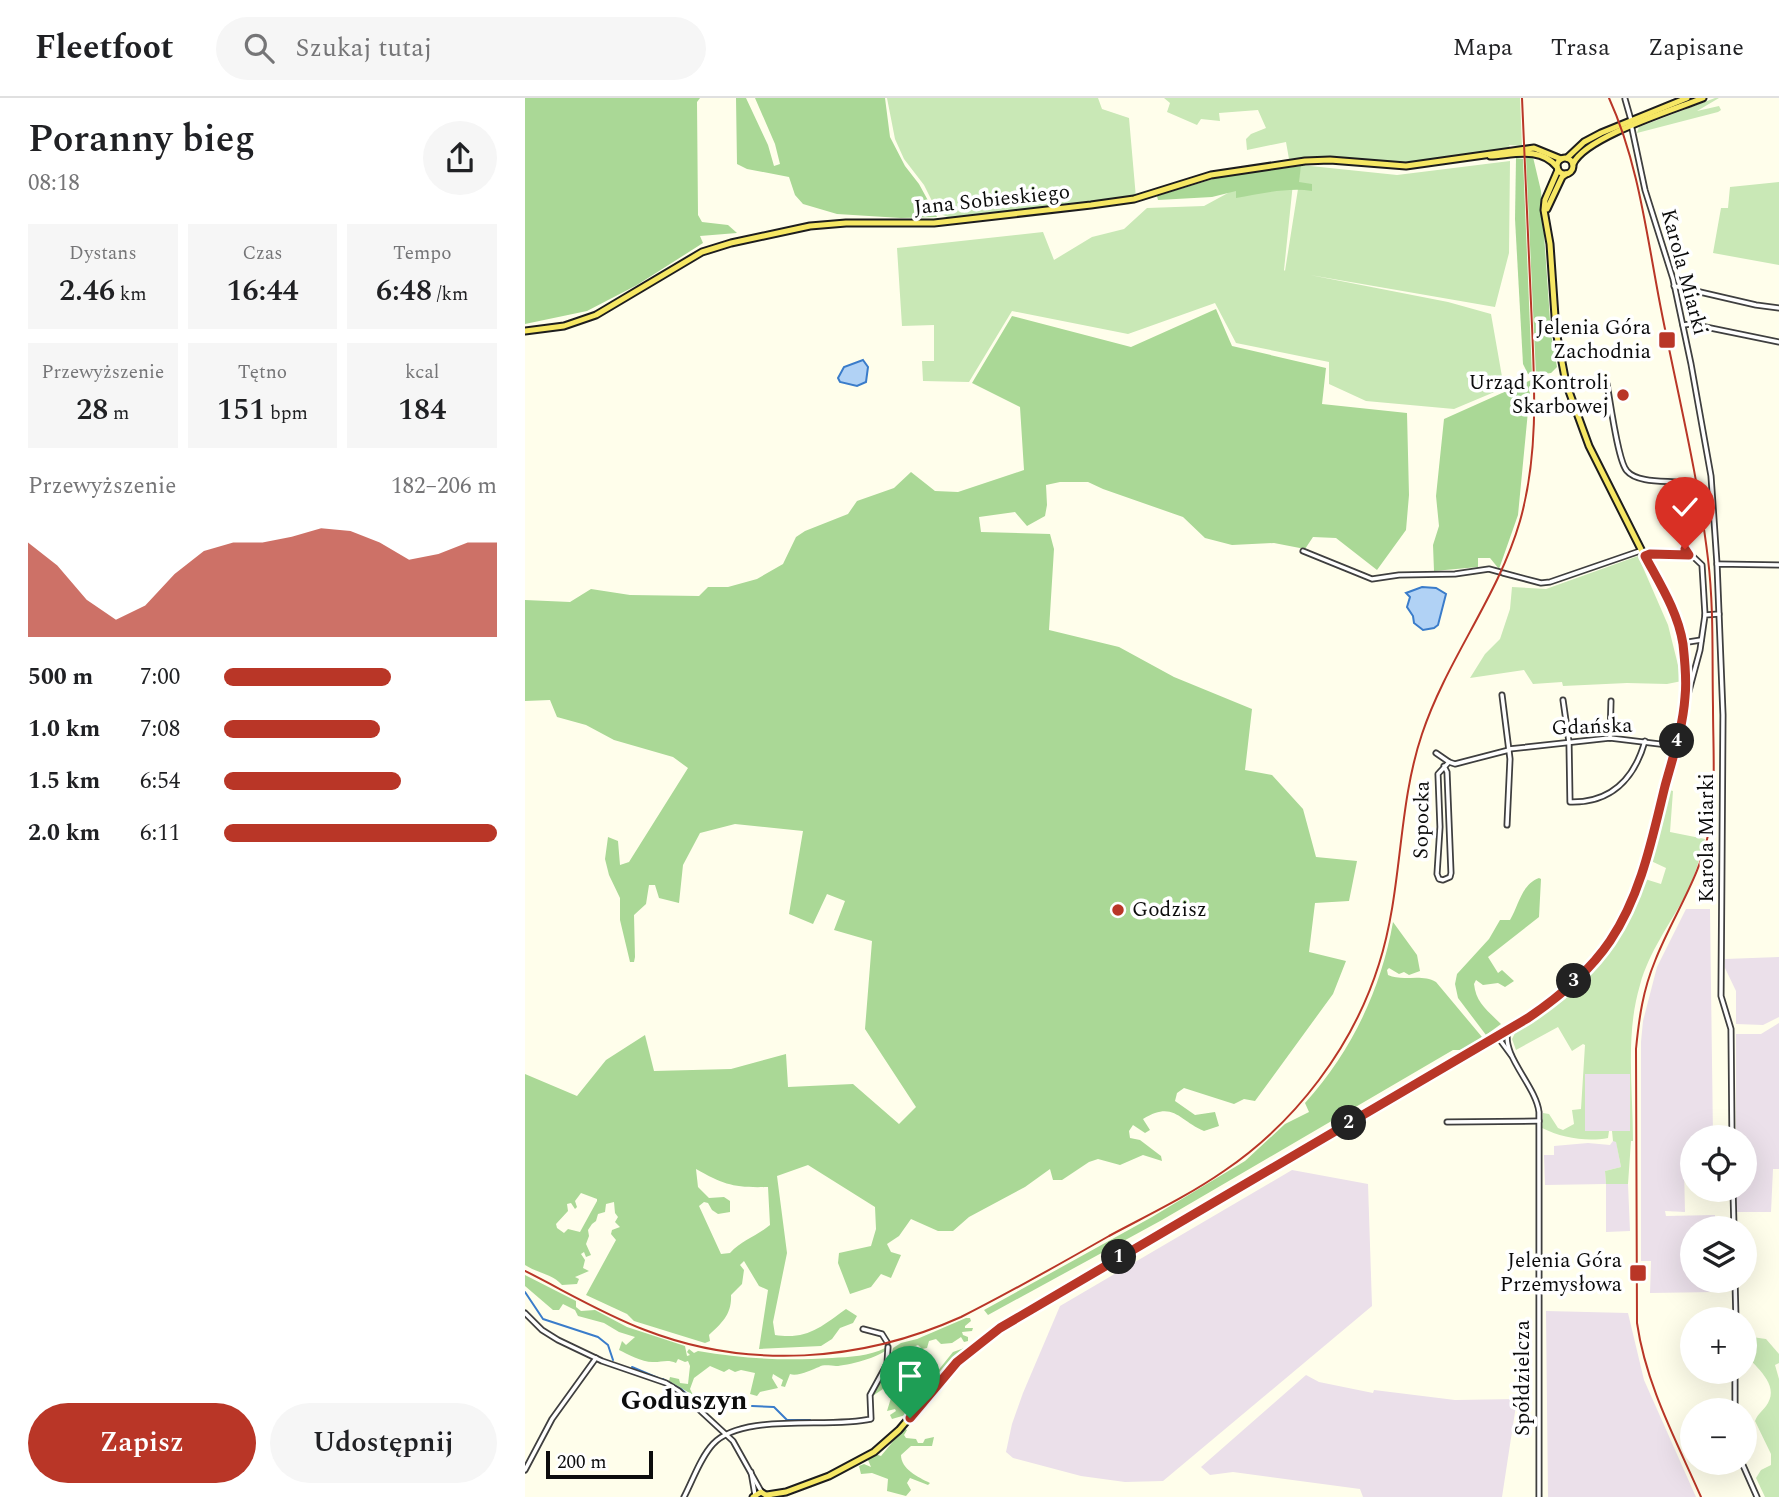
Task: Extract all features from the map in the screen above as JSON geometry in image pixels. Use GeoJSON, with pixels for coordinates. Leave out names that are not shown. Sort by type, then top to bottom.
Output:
{"type":"FeatureCollection","features":[{"type":"Feature","properties":{"kind":"main road"},"geometry":{"type":"LineString","coordinates":[[1546,219],[1549,202],[1562,177],[1572,170],[1577,157],[1590,145],[1687,98]]}},
{"type":"Feature","properties":{"kind":"main road"},"geometry":{"type":"LineString","coordinates":[[754,1496],[782,1495],[845,1469],[882,1446],[957,1362],[1000,1328],[1510,1029],[1569,987],[1602,951],[1617,929],[1639,883],[1676,746],[1684,705],[1685,662],[1670,604],[1589,446],[1569,395],[1556,331],[1545,200],[1557,169],[1564,159],[1584,142],[1619,126],[1703,98]]}},
{"type":"Feature","properties":{"kind":"main road","name":"Jana Sobieskiego"},"geometry":{"type":"LineString","coordinates":[[525,331],[564,326],[596,315],[702,252],[810,226],[846,223],[934,223],[1091,205],[1134,199],[1211,175],[1298,161],[1336,160],[1401,166],[1534,148],[1564,159]]}},
{"type":"Feature","properties":{"kind":"main road","name":"Jana Sobieskiego"},"geometry":{"type":"LineString","coordinates":[[1479,156],[1537,153],[1551,160],[1557,169],[1566,174]]}},
{"type":"Feature","properties":{"kind":"main road"},"geometry":{"type":"LineString","coordinates":[[1564,159],[1573,164]]}},
{"type":"Feature","properties":{"kind":"street","name":"Karola Miarki"},"geometry":{"type":"LineString","coordinates":[[1625,99],[1633,122],[1645,190],[1674,286],[1711,476],[1723,715],[1721,996],[1731,1030],[1732,1125]]}},
{"type":"Feature","properties":{"kind":"street"},"geometry":{"type":"LineString","coordinates":[[1674,286],[1779,308]]}},
{"type":"Feature","properties":{"kind":"street"},"geometry":{"type":"LineString","coordinates":[[1683,326],[1691,324],[1779,342]]}},
{"type":"Feature","properties":{"kind":"street"},"geometry":{"type":"LineString","coordinates":[[1607,384],[1621,458],[1627,472],[1634,477],[1675,482],[1681,486],[1685,549],[1702,565],[1705,615],[1702,639],[1690,692],[1684,705]]}},
{"type":"Feature","properties":{"kind":"street"},"geometry":{"type":"LineString","coordinates":[[1303,551],[1372,579],[1489,569],[1539,582],[1576,575],[1644,553],[1689,555]]}},
{"type":"Feature","properties":{"kind":"street"},"geometry":{"type":"LineString","coordinates":[[1717,564],[1779,565]]}},
{"type":"Feature","properties":{"kind":"street"},"geometry":{"type":"LineString","coordinates":[[1705,615],[1719,614]]}},
{"type":"Feature","properties":{"kind":"street"},"geometry":{"type":"LineString","coordinates":[[1682,643],[1702,639]]}},
{"type":"Feature","properties":{"kind":"street"},"geometry":{"type":"LineString","coordinates":[[1502,695],[1511,770],[1507,825]]}},
{"type":"Feature","properties":{"kind":"street"},"geometry":{"type":"LineString","coordinates":[[1563,700],[1569,742],[1570,802],[1595,800],[1619,785],[1637,761],[1645,741]]}},
{"type":"Feature","properties":{"kind":"street"},"geometry":{"type":"LineString","coordinates":[[1611,701],[1611,738]]}},
{"type":"Feature","properties":{"kind":"street","name":"Gdańska"},"geometry":{"type":"LineString","coordinates":[[1446,764],[1463,763],[1509,750],[1611,738],[1676,746]]}},
{"type":"Feature","properties":{"kind":"street"},"geometry":{"type":"LineString","coordinates":[[1436,753],[1446,764]]}},
{"type":"Feature","properties":{"kind":"street","name":"Sopocka"},"geometry":{"type":"LineString","coordinates":[[1446,764],[1451,873],[1450,877],[1443,880],[1437,876],[1440,827],[1438,774],[1446,764]]}},
{"type":"Feature","properties":{"kind":"street"},"geometry":{"type":"LineString","coordinates":[[1507,1045],[1506,1035],[1510,1029]]}},
{"type":"Feature","properties":{"kind":"street","name":"Spółdzielcza"},"geometry":{"type":"LineString","coordinates":[[1497,1036],[1502,1037],[1535,1095],[1539,1121],[1539,1497]]}},
{"type":"Feature","properties":{"kind":"street","name":"Spółdzielcza"},"geometry":{"type":"LineString","coordinates":[[1497,1036],[1512,1056]]}},
{"type":"Feature","properties":{"kind":"street"},"geometry":{"type":"LineString","coordinates":[[1447,1122],[1539,1121]]}},
{"type":"Feature","properties":{"kind":"street"},"geometry":{"type":"LineString","coordinates":[[525,1313],[548,1334],[596,1358],[674,1388],[736,1444],[766,1495]]}},
{"type":"Feature","properties":{"kind":"street"},"geometry":{"type":"LineString","coordinates":[[684,1497],[711,1447],[727,1435],[750,1426],[871,1419],[870,1395],[886,1367],[889,1354],[888,1344],[882,1334],[863,1329]]}},
{"type":"Feature","properties":{"kind":"street"},"geometry":{"type":"LineString","coordinates":[[525,1470],[552,1419],[596,1358]]}},
{"type":"Feature","properties":{"kind":"street"},"geometry":{"type":"LineString","coordinates":[[750,1470],[754,1496]]}},
{"type":"Feature","properties":{"kind":"street"},"geometry":{"type":"LineString","coordinates":[[1747,1475],[1757,1497]]}},
{"type":"Feature","properties":{"kind":"shaded area"},"geometry":{"type":"Polygon","coordinates":[[[1686,909],[1710,909],[1713,1125],[1680,1125],[1680,1202],[1685,1202],[1685,1212],[1665,1211],[1666,1216],[1715,1215],[1715,1216],[1680,1216],[1680,1293],[1650,1293],[1651,1261],[1641,1261],[1641,1042],[1643,1021],[1657,967],[1686,909]]]}},
{"type":"Feature","properties":{"kind":"shaded area"},"geometry":{"type":"Polygon","coordinates":[[[1779,957],[1779,1017],[1763,1025],[1736,1024],[1736,991],[1725,968],[1725,959],[1779,957]]]}},
{"type":"Feature","properties":{"kind":"shaded area"},"geometry":{"type":"Polygon","coordinates":[[[1779,1023],[1779,1169],[1773,1169],[1771,1212],[1736,1212],[1736,1202],[1757,1202],[1757,1125],[1736,1125],[1736,1034],[1761,1034],[1779,1023]]]}},
{"type":"Feature","properties":{"kind":"shaded area"},"geometry":{"type":"Polygon","coordinates":[[[1585,1073],[1630,1073],[1630,1131],[1585,1131],[1585,1073]]]}},
{"type":"Feature","properties":{"kind":"shaded area"},"geometry":{"type":"Polygon","coordinates":[[[1616,1141],[1621,1167],[1605,1171],[1606,1184],[1545,1185],[1544,1155],[1554,1155],[1554,1146],[1588,1143],[1610,1145],[1616,1141]]]}},
{"type":"Feature","properties":{"kind":"shaded area"},"geometry":{"type":"Polygon","coordinates":[[[1292,1170],[1368,1184],[1372,1306],[1163,1481],[1125,1482],[1081,1476],[1013,1458],[1006,1452],[1023,1393],[1060,1306],[1292,1170]]]}},
{"type":"Feature","properties":{"kind":"shaded area"},"geometry":{"type":"Polygon","coordinates":[[[1606,1184],[1628,1184],[1630,1231],[1606,1232],[1606,1184]]]}},
{"type":"Feature","properties":{"kind":"shaded area"},"geometry":{"type":"Polygon","coordinates":[[[1546,1311],[1628,1313],[1644,1380],[1680,1461],[1680,1475],[1686,1475],[1696,1497],[1548,1497],[1546,1311]]]}},
{"type":"Feature","properties":{"kind":"shaded area"},"geometry":{"type":"Polygon","coordinates":[[[1306,1375],[1319,1382],[1373,1393],[1374,1390],[1455,1400],[1517,1399],[1502,1497],[1363,1497],[1360,1489],[1233,1472],[1210,1475],[1201,1467],[1306,1375]]]}},
{"type":"Feature","properties":{"kind":"green space"},"geometry":{"type":"Polygon","coordinates":[[[525,98],[700,98],[697,102],[698,215],[702,222],[728,225],[737,233],[700,236],[703,243],[637,285],[587,311],[525,324],[525,98]]]}},
{"type":"Feature","properties":{"kind":"green space"},"geometry":{"type":"Polygon","coordinates":[[[736,98],[746,98],[768,145],[774,166],[780,164],[775,144],[755,98],[885,98],[890,137],[937,217],[837,214],[803,204],[795,195],[789,177],[747,169],[737,164],[736,98]]]}},
{"type":"Feature","properties":{"kind":"green space"},"geometry":{"type":"Polygon","coordinates":[[[887,98],[1098,98],[1102,109],[1129,118],[1136,198],[958,221],[938,213],[924,185],[904,159],[895,139],[887,98]]]}},
{"type":"Feature","properties":{"kind":"green space"},"geometry":{"type":"Polygon","coordinates":[[[1164,98],[1520,98],[1522,146],[1509,145],[1511,149],[1405,163],[1330,156],[1289,159],[1286,142],[1247,150],[1246,139],[1266,128],[1258,110],[1219,113],[1220,121],[1201,119],[1197,125],[1167,112],[1170,103],[1164,98]]]}},
{"type":"Feature","properties":{"kind":"green space"},"geometry":{"type":"Polygon","coordinates":[[[1719,98],[1697,111],[1719,106],[1721,110],[1718,112],[1637,133],[1639,127],[1719,98]]]}},
{"type":"Feature","properties":{"kind":"green space"},"geometry":{"type":"Polygon","coordinates":[[[1526,157],[1533,157],[1541,191],[1551,334],[1557,367],[1551,373],[1536,375],[1526,157]]]}},
{"type":"Feature","properties":{"kind":"green space"},"geometry":{"type":"Polygon","coordinates":[[[1516,158],[1523,159],[1532,375],[1528,374],[1523,364],[1515,219],[1516,158]]]}},
{"type":"Feature","properties":{"kind":"green space"},"geometry":{"type":"Polygon","coordinates":[[[1510,161],[1509,253],[1495,307],[1310,275],[1448,302],[1491,314],[1504,388],[1454,409],[1366,401],[1329,384],[1329,362],[1236,343],[1215,303],[1128,334],[1012,311],[969,382],[923,381],[922,361],[934,361],[934,325],[902,326],[897,248],[1043,232],[1054,260],[1092,237],[1124,229],[1147,208],[1204,206],[1239,187],[1293,183],[1285,271],[1298,189],[1312,190],[1298,182],[1301,165],[1397,175],[1510,161]]]}},
{"type":"Feature","properties":{"kind":"green space"},"geometry":{"type":"Polygon","coordinates":[[[1301,166],[1299,182],[1312,184],[1312,191],[1284,190],[1236,198],[1236,191],[1212,197],[1158,200],[1157,196],[1223,176],[1301,166]]]}},
{"type":"Feature","properties":{"kind":"green space"},"geometry":{"type":"Polygon","coordinates":[[[1779,182],[1779,265],[1713,253],[1721,208],[1728,208],[1730,187],[1779,182]]]}},
{"type":"Feature","properties":{"kind":"green space"},"geometry":{"type":"Polygon","coordinates":[[[1216,309],[1232,346],[1326,368],[1322,404],[1407,413],[1409,495],[1406,530],[1377,570],[1336,538],[1313,537],[1305,549],[1274,543],[1232,545],[1205,538],[1183,517],[1088,482],[1046,485],[1045,516],[1027,526],[1015,512],[979,517],[981,532],[1050,534],[1054,549],[1049,630],[1119,647],[1174,677],[1252,709],[1245,770],[1272,775],[1303,809],[1316,857],[1357,861],[1349,901],[1315,903],[1309,952],[1346,961],[1333,994],[1255,1101],[1244,1099],[1234,1104],[1184,1088],[1177,1093],[1175,1101],[1195,1115],[1215,1112],[1219,1126],[1204,1131],[1176,1114],[1162,1111],[1143,1119],[1150,1130],[1145,1133],[1133,1125],[1129,1131],[1130,1138],[1140,1140],[1161,1156],[1162,1161],[1143,1155],[1120,1165],[1098,1159],[1062,1180],[1053,1180],[1050,1169],[1025,1187],[969,1217],[953,1231],[938,1231],[911,1219],[899,1236],[887,1244],[891,1252],[901,1255],[891,1278],[881,1274],[871,1287],[850,1294],[838,1263],[839,1253],[871,1246],[876,1229],[875,1207],[808,1165],[777,1176],[787,1253],[773,1322],[775,1335],[805,1334],[846,1309],[857,1316],[853,1323],[840,1328],[832,1339],[821,1346],[759,1349],[768,1290],[759,1286],[744,1261],[740,1265],[744,1270],[742,1284],[731,1295],[730,1308],[725,1318],[709,1335],[710,1341],[705,1343],[634,1321],[627,1314],[586,1295],[616,1240],[611,1234],[612,1230],[620,1227],[615,1222],[618,1217],[614,1202],[606,1204],[605,1212],[598,1214],[588,1230],[586,1244],[591,1255],[586,1257],[584,1252],[581,1254],[585,1260],[583,1268],[589,1271],[575,1277],[579,1279],[577,1284],[562,1285],[554,1278],[525,1265],[525,1074],[577,1096],[606,1060],[645,1035],[654,1071],[731,1069],[786,1054],[788,1087],[853,1084],[899,1124],[916,1107],[865,1029],[872,941],[834,930],[845,901],[827,894],[813,924],[789,914],[803,831],[735,824],[700,833],[683,865],[679,903],[659,898],[655,885],[649,885],[646,904],[634,915],[635,957],[634,962],[630,962],[620,920],[620,898],[605,859],[608,837],[618,841],[620,865],[629,862],[688,768],[673,757],[614,740],[586,725],[557,717],[550,700],[525,701],[525,600],[570,602],[591,589],[630,595],[699,596],[708,587],[728,587],[757,579],[783,564],[796,537],[848,514],[857,501],[894,488],[911,472],[935,491],[958,492],[1024,470],[1020,407],[972,383],[1012,316],[1131,347],[1216,309]],[[696,1169],[698,1187],[709,1198],[724,1197],[730,1201],[730,1212],[718,1214],[708,1203],[704,1202],[699,1206],[721,1254],[730,1253],[770,1225],[768,1187],[730,1184],[696,1169]],[[581,1193],[575,1201],[577,1207],[575,1209],[571,1203],[567,1204],[568,1211],[556,1224],[564,1233],[568,1229],[580,1232],[597,1201],[581,1193]]]}},
{"type":"Feature","properties":{"kind":"green space"},"geometry":{"type":"Polygon","coordinates":[[[1531,380],[1518,515],[1499,569],[1490,558],[1478,558],[1478,567],[1434,571],[1433,545],[1439,526],[1436,496],[1444,419],[1531,380]]]}},
{"type":"Feature","properties":{"kind":"green space"},"geometry":{"type":"Polygon","coordinates":[[[1638,556],[1668,625],[1682,681],[1667,684],[1533,684],[1524,670],[1470,678],[1485,654],[1500,639],[1510,609],[1512,587],[1546,589],[1638,556]]]}},
{"type":"Feature","properties":{"kind":"green space"},"geometry":{"type":"Polygon","coordinates":[[[1669,790],[1673,791],[1670,832],[1705,839],[1689,887],[1654,950],[1640,985],[1631,1043],[1633,1141],[1628,1184],[1606,1184],[1605,1171],[1621,1167],[1612,1131],[1630,1131],[1630,1074],[1585,1074],[1585,1131],[1609,1131],[1608,1138],[1583,1139],[1558,1134],[1542,1128],[1543,1113],[1549,1114],[1558,1128],[1563,1130],[1574,1124],[1572,1110],[1581,1109],[1585,1045],[1572,1051],[1558,1027],[1516,1050],[1512,1039],[1515,1033],[1557,1005],[1596,966],[1633,913],[1645,879],[1661,884],[1666,868],[1651,861],[1669,790]]]}},
{"type":"Feature","properties":{"kind":"green space"},"geometry":{"type":"Polygon","coordinates":[[[1539,878],[1539,917],[1488,957],[1498,973],[1502,970],[1514,981],[1505,987],[1498,983],[1483,985],[1476,980],[1474,984],[1480,1002],[1501,1024],[1486,1035],[1458,998],[1455,984],[1457,974],[1489,939],[1500,920],[1510,920],[1524,890],[1539,878]]]}},
{"type":"Feature","properties":{"kind":"green space"},"geometry":{"type":"Polygon","coordinates":[[[1393,922],[1417,955],[1420,971],[1409,975],[1404,972],[1399,974],[1389,968],[1388,975],[1424,978],[1436,982],[1482,1037],[1464,1050],[1453,1050],[1162,1220],[988,1315],[984,1310],[1152,1217],[1245,1161],[1285,1124],[1309,1112],[1305,1103],[1336,1063],[1362,1019],[1381,972],[1393,922]]]}},
{"type":"Feature","properties":{"kind":"green space"},"geometry":{"type":"Polygon","coordinates":[[[525,1275],[576,1301],[576,1307],[581,1311],[595,1310],[627,1327],[685,1346],[687,1356],[690,1355],[687,1352],[689,1349],[694,1353],[698,1351],[749,1358],[815,1359],[859,1356],[887,1349],[855,1363],[823,1366],[801,1374],[790,1374],[785,1387],[781,1386],[783,1380],[773,1374],[772,1378],[778,1388],[760,1392],[757,1396],[750,1394],[755,1373],[729,1369],[724,1372],[710,1366],[694,1378],[690,1389],[693,1395],[669,1381],[670,1377],[688,1384],[688,1361],[678,1359],[676,1363],[650,1362],[619,1350],[622,1341],[626,1345],[635,1337],[604,1323],[578,1316],[575,1310],[563,1304],[559,1310],[553,1310],[525,1286],[525,1275]]]}},
{"type":"Feature","properties":{"kind":"green space"},"geometry":{"type":"Polygon","coordinates":[[[966,1318],[971,1321],[965,1328],[973,1328],[972,1331],[962,1332],[968,1337],[968,1341],[964,1342],[961,1337],[952,1343],[941,1344],[936,1339],[929,1341],[927,1348],[922,1349],[918,1345],[913,1347],[925,1378],[921,1381],[908,1377],[891,1388],[891,1393],[902,1405],[916,1398],[953,1352],[970,1346],[941,1372],[923,1398],[920,1395],[909,1414],[892,1419],[890,1415],[896,1411],[887,1411],[891,1398],[886,1390],[883,1389],[871,1397],[888,1367],[893,1348],[966,1318]]]}},
{"type":"Feature","properties":{"kind":"green space"},"geometry":{"type":"Polygon","coordinates":[[[1757,1338],[1766,1339],[1779,1354],[1779,1363],[1775,1365],[1779,1379],[1779,1497],[1765,1497],[1756,1478],[1761,1470],[1771,1465],[1771,1454],[1757,1425],[1757,1418],[1771,1396],[1765,1376],[1757,1367],[1757,1338]]]}},
{"type":"Feature","properties":{"kind":"green space"},"geometry":{"type":"Polygon","coordinates":[[[904,1428],[907,1430],[904,1435],[906,1438],[916,1439],[918,1443],[934,1437],[932,1446],[911,1446],[901,1455],[907,1468],[930,1483],[928,1485],[910,1478],[907,1483],[911,1490],[906,1496],[887,1491],[888,1479],[872,1473],[861,1474],[859,1466],[864,1464],[871,1467],[868,1460],[875,1454],[881,1456],[904,1428]]]}},
{"type":"Feature","properties":{"kind":"water"},"geometry":{"type":"Polygon","coordinates":[[[863,360],[868,367],[866,382],[857,386],[840,382],[838,378],[844,367],[863,360]]]}},
{"type":"Feature","properties":{"kind":"water"},"geometry":{"type":"Polygon","coordinates":[[[1422,587],[1436,588],[1446,594],[1438,625],[1423,630],[1414,623],[1407,607],[1410,597],[1406,593],[1422,587]]]}},
{"type":"Feature","properties":{"kind":"waterway"},"geometry":{"type":"LineString","coordinates":[[525,1292],[543,1319],[598,1337],[608,1345],[613,1360]]}},
{"type":"Feature","properties":{"kind":"waterway"},"geometry":{"type":"LineString","coordinates":[[632,1367],[658,1378]]}},
{"type":"Feature","properties":{"kind":"waterway"},"geometry":{"type":"LineString","coordinates":[[663,1379],[696,1402]]}},
{"type":"Feature","properties":{"kind":"waterway"},"geometry":{"type":"LineString","coordinates":[[703,1405],[707,1406],[711,1401],[747,1406]]}},
{"type":"Feature","properties":{"kind":"waterway"},"geometry":{"type":"LineString","coordinates":[[752,1406],[774,1407],[787,1420],[810,1420]]}},
{"type":"Feature","properties":{"kind":"railway"},"geometry":{"type":"LineString","coordinates":[[525,1271],[629,1324],[684,1343],[764,1355],[804,1355],[884,1344],[961,1317],[1182,1197],[1250,1151],[1298,1106],[1338,1053],[1368,995],[1387,936],[1408,791],[1422,734],[1432,706],[1499,576],[1520,521],[1531,467],[1534,413],[1522,98]]}},
{"type":"Feature","properties":{"kind":"railway"},"geometry":{"type":"LineString","coordinates":[[1609,98],[1628,149],[1641,202],[1699,496],[1711,596],[1714,766],[1710,824],[1701,860],[1647,983],[1636,1049],[1637,1323],[1641,1346],[1655,1390],[1701,1497]]}},
{"type":"Feature","properties":{"kind":"place","name":"Jelenia Góra Zachodnia"},"geometry":{"type":"Point","coordinates":[1667,340]}},
{"type":"Feature","properties":{"kind":"place","name":"Urząd Kontroli Skarbowej"},"geometry":{"type":"Point","coordinates":[1623,395]}},
{"type":"Feature","properties":{"kind":"place","name":"Godzisz"},"geometry":{"type":"Point","coordinates":[1118,910]}},
{"type":"Feature","properties":{"kind":"place","name":"Jelenia Góra Przemysłowa"},"geometry":{"type":"Point","coordinates":[1638,1273]}},
{"type":"Feature","properties":{"kind":"district","name":"Goduszyn"},"geometry":{"type":"Point","coordinates":[684,1400]}},
{"type":"Feature","properties":{"kind":"route"},"geometry":{"type":"LineString","coordinates":[[910,1418],[957,1362],[982,1340],[1528,1018],[1569,987],[1594,961],[1617,929],[1639,883],[1682,722],[1685,700],[1685,662],[1680,632],[1670,604],[1645,556],[1689,555],[1685,549]]}}]}
